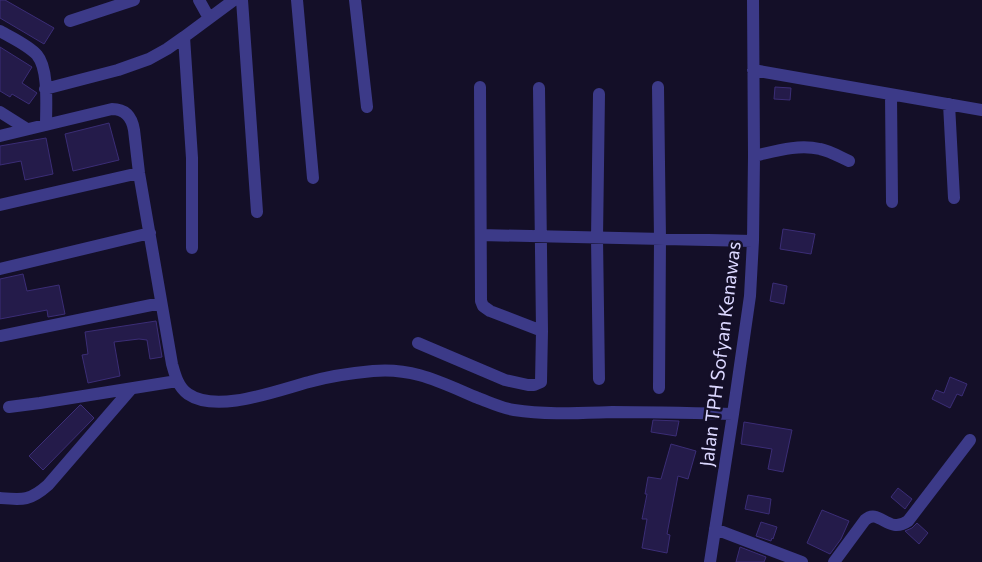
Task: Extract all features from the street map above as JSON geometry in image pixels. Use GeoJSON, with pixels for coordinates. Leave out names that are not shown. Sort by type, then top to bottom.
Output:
{"type":"FeatureCollection","features":[{"type":"Feature","properties":{"kind":"street"},"geometry":{"type":"LineString","coordinates":[[70,21],[134,0]]}},
{"type":"Feature","properties":{"kind":"street"},"geometry":{"type":"LineString","coordinates":[[199,0],[209,18]]}},
{"type":"Feature","properties":{"kind":"street"},"geometry":{"type":"LineString","coordinates":[[45,89],[118,70],[148,59],[184,38],[234,0]]}},
{"type":"Feature","properties":{"kind":"street"},"geometry":{"type":"LineString","coordinates":[[242,0],[257,212]]}},
{"type":"Feature","properties":{"kind":"street"},"geometry":{"type":"LineString","coordinates":[[296,0],[313,178]]}},
{"type":"Feature","properties":{"kind":"street"},"geometry":{"type":"LineString","coordinates":[[355,0],[367,107]]}},
{"type":"Feature","properties":{"kind":"street","name":"Jalan TPH Sofyan Kenawas"},"geometry":{"type":"LineString","coordinates":[[710,562],[734,414],[750,296],[754,156],[753,0]]}},
{"type":"Feature","properties":{"kind":"street"},"geometry":{"type":"LineString","coordinates":[[0,31],[29,48],[39,58],[44,69],[46,125]]}},
{"type":"Feature","properties":{"kind":"street"},"geometry":{"type":"LineString","coordinates":[[184,38],[192,158],[192,248]]}},
{"type":"Feature","properties":{"kind":"street"},"geometry":{"type":"LineString","coordinates":[[753,70],[982,110]]}},
{"type":"Feature","properties":{"kind":"street"},"geometry":{"type":"LineString","coordinates":[[480,87],[481,301],[483,306],[490,312],[542,331]]}},
{"type":"Feature","properties":{"kind":"street"},"geometry":{"type":"LineString","coordinates":[[658,87],[660,239],[658,388]]}},
{"type":"Feature","properties":{"kind":"street"},"geometry":{"type":"LineString","coordinates":[[418,343],[505,380],[534,385],[541,382],[539,88]]}},
{"type":"Feature","properties":{"kind":"street"},"geometry":{"type":"LineString","coordinates":[[599,94],[597,238],[599,379]]}},
{"type":"Feature","properties":{"kind":"street"},"geometry":{"type":"LineString","coordinates":[[891,95],[892,202]]}},
{"type":"Feature","properties":{"kind":"street"},"geometry":{"type":"LineString","coordinates":[[949,104],[954,198]]}},
{"type":"Feature","properties":{"kind":"street"},"geometry":{"type":"LineString","coordinates":[[0,136],[102,111],[119,109],[126,113],[133,123],[139,173],[172,364],[177,381],[188,394],[197,398],[210,402],[224,402],[244,399],[330,377],[390,370],[430,377],[489,402],[509,409],[526,412],[734,414]]}},
{"type":"Feature","properties":{"kind":"street"},"geometry":{"type":"LineString","coordinates":[[0,112],[27,129]]}},
{"type":"Feature","properties":{"kind":"street"},"geometry":{"type":"LineString","coordinates":[[754,156],[793,148],[810,148],[822,149],[849,161]]}},
{"type":"Feature","properties":{"kind":"street"},"geometry":{"type":"LineString","coordinates":[[0,204],[139,173]]}},
{"type":"Feature","properties":{"kind":"street"},"geometry":{"type":"LineString","coordinates":[[0,269],[150,233]]}},
{"type":"Feature","properties":{"kind":"street"},"geometry":{"type":"LineString","coordinates":[[481,235],[753,241]]}},
{"type":"Feature","properties":{"kind":"street"},"geometry":{"type":"LineString","coordinates":[[0,336],[161,303]]}},
{"type":"Feature","properties":{"kind":"street"},"geometry":{"type":"LineString","coordinates":[[9,406],[40,403],[177,381]]}},
{"type":"Feature","properties":{"kind":"street"},"geometry":{"type":"LineString","coordinates":[[0,498],[20,500],[40,493],[131,389]]}},
{"type":"Feature","properties":{"kind":"street"},"geometry":{"type":"LineString","coordinates":[[834,562],[869,516],[874,516],[893,526],[903,525],[908,521],[970,440]]}},
{"type":"Feature","properties":{"kind":"street"},"geometry":{"type":"LineString","coordinates":[[716,529],[802,562]]}},
{"type":"Feature","properties":{"kind":"building"},"geometry":{"type":"Polygon","coordinates":[[[0,0],[5,0],[54,28],[44,44],[0,18],[0,0]]]}},
{"type":"Feature","properties":{"kind":"building"},"geometry":{"type":"Polygon","coordinates":[[[0,47],[32,67],[22,83],[37,93],[29,104],[12,94],[10,97],[0,91],[0,47]]]}},
{"type":"Feature","properties":{"kind":"building"},"geometry":{"type":"Polygon","coordinates":[[[775,87],[791,88],[790,100],[774,99],[775,87]]]}},
{"type":"Feature","properties":{"kind":"building"},"geometry":{"type":"Polygon","coordinates":[[[109,123],[119,160],[73,171],[65,134],[109,123]]]}},
{"type":"Feature","properties":{"kind":"building"},"geometry":{"type":"Polygon","coordinates":[[[46,138],[53,174],[25,180],[21,161],[0,165],[0,146],[46,138]]]}},
{"type":"Feature","properties":{"kind":"building"},"geometry":{"type":"Polygon","coordinates":[[[783,229],[815,234],[811,254],[780,249],[783,229]]]}},
{"type":"Feature","properties":{"kind":"building"},"geometry":{"type":"Polygon","coordinates":[[[23,274],[27,291],[59,285],[65,314],[48,317],[47,310],[0,319],[0,279],[23,274]]]}},
{"type":"Feature","properties":{"kind":"building"},"geometry":{"type":"Polygon","coordinates":[[[773,283],[787,286],[784,304],[770,301],[773,283]]]}},
{"type":"Feature","properties":{"kind":"building"},"geometry":{"type":"Polygon","coordinates":[[[156,321],[162,357],[150,359],[147,340],[114,342],[120,376],[88,383],[82,355],[88,354],[85,332],[156,321]]]}},
{"type":"Feature","properties":{"kind":"building"},"geometry":{"type":"Polygon","coordinates":[[[950,377],[967,384],[962,396],[957,394],[950,408],[932,399],[936,390],[944,393],[950,377]]]}},
{"type":"Feature","properties":{"kind":"building"},"geometry":{"type":"Polygon","coordinates":[[[80,405],[94,418],[43,470],[29,456],[80,405]]]}},
{"type":"Feature","properties":{"kind":"building"},"geometry":{"type":"Polygon","coordinates":[[[653,420],[679,421],[676,436],[651,432],[653,420]]]}},
{"type":"Feature","properties":{"kind":"building"},"geometry":{"type":"Polygon","coordinates":[[[744,422],[792,430],[783,472],[768,469],[772,449],[741,444],[744,422]]]}},
{"type":"Feature","properties":{"kind":"building"},"geometry":{"type":"Polygon","coordinates":[[[671,444],[696,451],[688,479],[678,476],[667,534],[670,535],[667,553],[642,548],[647,519],[642,519],[648,477],[661,479],[671,444]]]}},
{"type":"Feature","properties":{"kind":"building"},"geometry":{"type":"Polygon","coordinates":[[[898,488],[912,499],[905,509],[891,497],[898,488]]]}},
{"type":"Feature","properties":{"kind":"building"},"geometry":{"type":"Polygon","coordinates":[[[748,495],[771,499],[769,514],[745,509],[748,495]]]}},
{"type":"Feature","properties":{"kind":"building"},"geometry":{"type":"Polygon","coordinates":[[[822,510],[849,521],[841,539],[830,554],[807,543],[822,510]]]}},
{"type":"Feature","properties":{"kind":"building"},"geometry":{"type":"Polygon","coordinates":[[[761,522],[777,527],[771,541],[756,536],[761,522]]]}},
{"type":"Feature","properties":{"kind":"building"},"geometry":{"type":"Polygon","coordinates":[[[917,523],[928,533],[919,544],[905,531],[917,523]]]}},
{"type":"Feature","properties":{"kind":"building"},"geometry":{"type":"Polygon","coordinates":[[[740,547],[766,557],[764,562],[736,562],[740,547]]]}}]}
